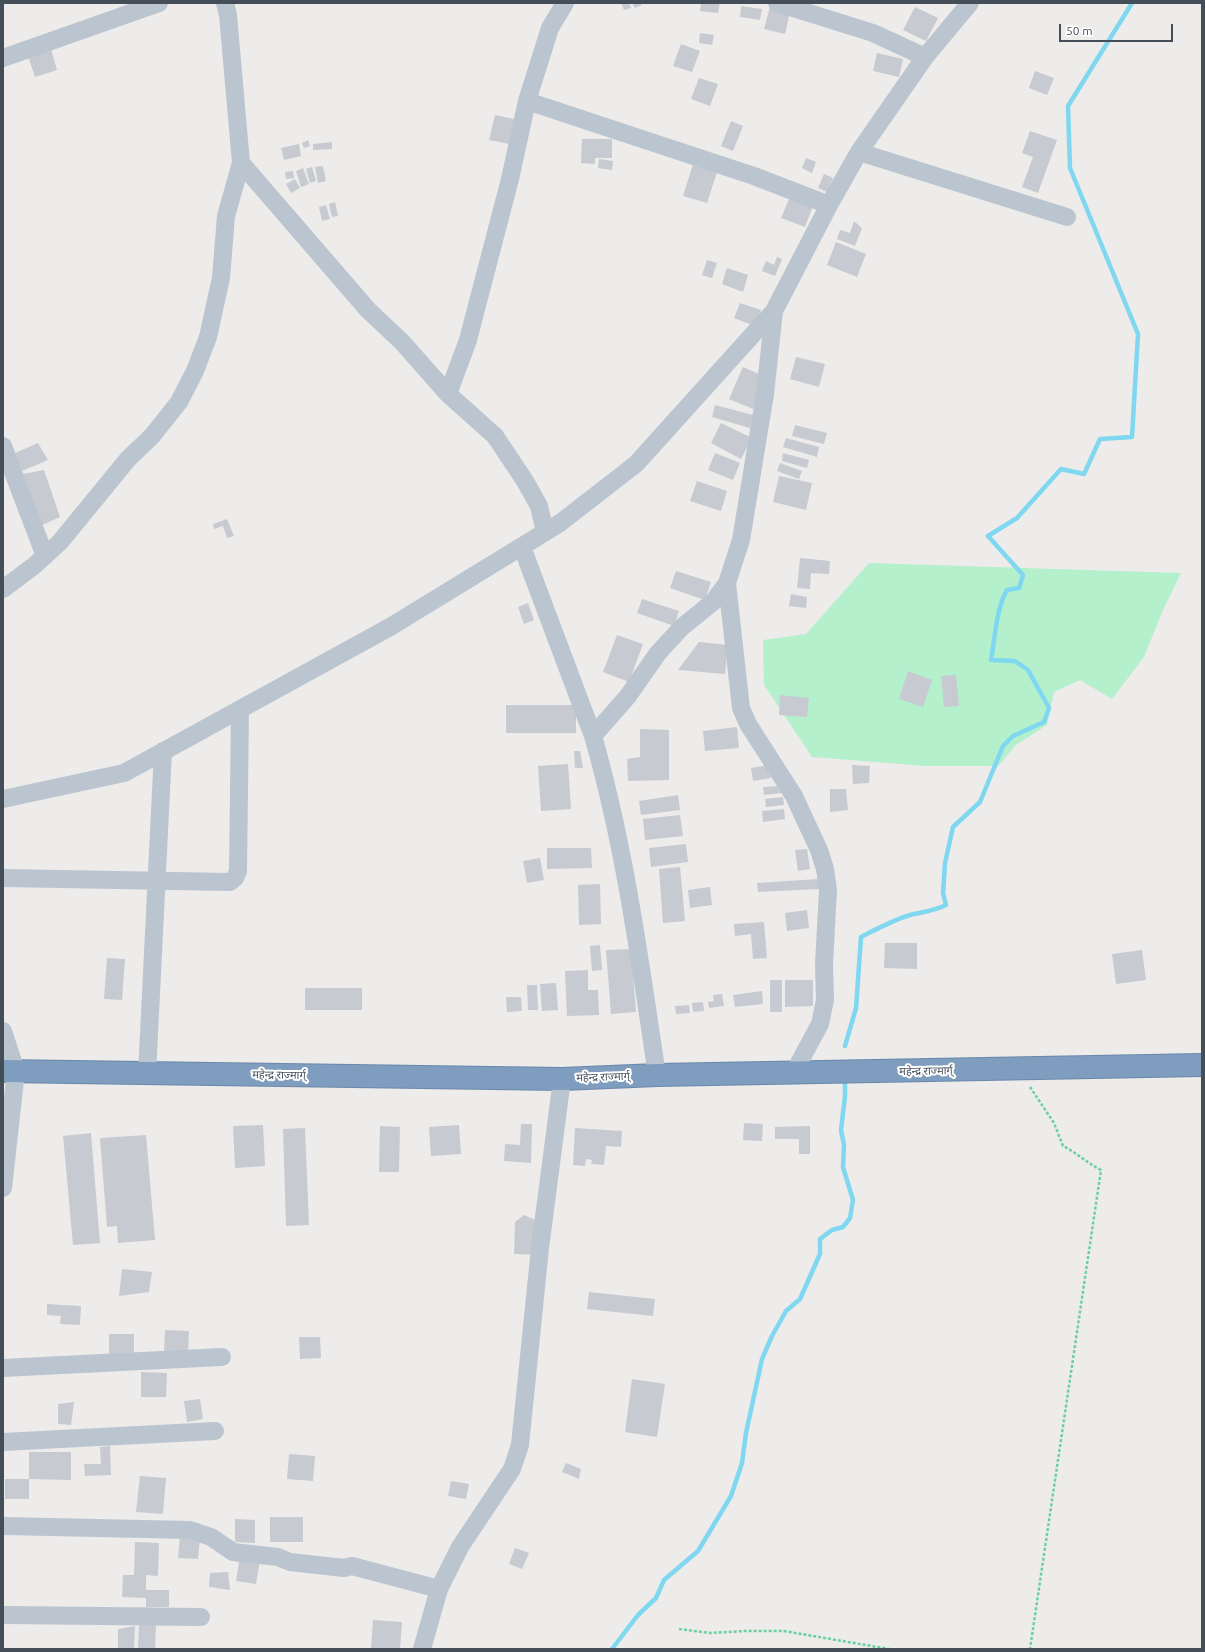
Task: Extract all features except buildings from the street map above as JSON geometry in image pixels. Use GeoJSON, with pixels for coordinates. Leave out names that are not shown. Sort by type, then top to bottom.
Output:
{"type":"FeatureCollection","features":[{"type":"Feature","properties":{"kind":"highway","name":"महेन्द्र राज्मार्ग्"},"geometry":{"type":"LineString","coordinates":[[9,1071],[562,1079],[657,1075],[793,1074],[1202,1065]]}},
{"type":"Feature","properties":{"kind":"street"},"geometry":{"type":"LineString","coordinates":[[3,58],[159,3]]}},
{"type":"Feature","properties":{"kind":"street"},"geometry":{"type":"LineString","coordinates":[[3,589],[45,556],[60,542],[128,459],[152,436],[179,402],[195,371],[208,336],[221,278],[226,216],[241,163],[228,15],[225,3]]}},
{"type":"Feature","properties":{"kind":"street"},"geometry":{"type":"LineString","coordinates":[[448,394],[468,340],[511,172],[527,101],[550,28],[566,3]]}},
{"type":"Feature","properties":{"kind":"street"},"geometry":{"type":"LineString","coordinates":[[777,3],[873,33],[925,57]]}},
{"type":"Feature","properties":{"kind":"street"},"geometry":{"type":"LineString","coordinates":[[3,799],[124,773],[390,627],[545,532],[587,503],[636,464],[774,311],[829,205],[859,152],[925,57],[970,3]]}},
{"type":"Feature","properties":{"kind":"street"},"geometry":{"type":"LineString","coordinates":[[527,101],[754,176],[829,205]]}},
{"type":"Feature","properties":{"kind":"street"},"geometry":{"type":"LineString","coordinates":[[859,152],[1067,217]]}},
{"type":"Feature","properties":{"kind":"street"},"geometry":{"type":"LineString","coordinates":[[241,163],[368,310],[402,342],[448,394],[495,436],[539,506],[545,532]]}},
{"type":"Feature","properties":{"kind":"street"},"geometry":{"type":"LineString","coordinates":[[593,736],[628,696],[658,653],[682,627],[713,602],[726,583],[742,532],[765,394],[774,311]]}},
{"type":"Feature","properties":{"kind":"street"},"geometry":{"type":"LineString","coordinates":[[3,446],[45,556]]}},
{"type":"Feature","properties":{"kind":"street"},"geometry":{"type":"LineString","coordinates":[[522,547],[593,736],[613,819],[631,906],[657,1075]]}},
{"type":"Feature","properties":{"kind":"street"},"geometry":{"type":"LineString","coordinates":[[726,583],[741,708],[748,724],[794,796],[820,850],[826,869],[828,890],[824,964],[825,1000],[820,1024],[793,1074]]}},
{"type":"Feature","properties":{"kind":"street"},"geometry":{"type":"LineString","coordinates":[[3,878],[230,882],[236,878],[238,871],[240,710]]}},
{"type":"Feature","properties":{"kind":"street"},"geometry":{"type":"LineString","coordinates":[[147,1074],[158,881],[163,751]]}},
{"type":"Feature","properties":{"kind":"street"},"geometry":{"type":"LineString","coordinates":[[3,1031],[9,1071],[3,1188]]}},
{"type":"Feature","properties":{"kind":"street"},"geometry":{"type":"LineString","coordinates":[[422,1649],[439,1589],[460,1547],[512,1469],[520,1445],[540,1248],[562,1079]]}},
{"type":"Feature","properties":{"kind":"street"},"geometry":{"type":"LineString","coordinates":[[3,1368],[222,1357]]}},
{"type":"Feature","properties":{"kind":"street"},"geometry":{"type":"LineString","coordinates":[[3,1442],[215,1431]]}},
{"type":"Feature","properties":{"kind":"street"},"geometry":{"type":"LineString","coordinates":[[3,1526],[190,1530],[211,1537],[233,1552],[278,1557],[290,1562],[344,1568],[352,1566],[439,1589]]}},
{"type":"Feature","properties":{"kind":"street"},"geometry":{"type":"LineString","coordinates":[[3,1615],[202,1617]]}},
{"type":"Feature","properties":{"kind":"path"},"geometry":{"type":"LineString","coordinates":[[1024,1086],[1031,1087],[1040,1100],[1054,1123],[1063,1146],[1077,1153],[1083,1161],[1101,1170],[1030,1649]]}},
{"type":"Feature","properties":{"kind":"path"},"geometry":{"type":"LineString","coordinates":[[679,1630],[710,1633],[784,1631],[888,1649]]}},
{"type":"Feature","properties":{"kind":"green space"},"geometry":{"type":"Polygon","coordinates":[[[869,563],[1181,573],[1163,610],[1144,657],[1112,699],[1080,680],[1054,692],[1047,725],[1016,745],[998,766],[925,766],[812,757],[764,685],[763,640],[806,634],[869,563]]]}},
{"type":"Feature","properties":{"kind":"waterway"},"geometry":{"type":"LineString","coordinates":[[845,1046],[856,1008],[861,937],[904,917],[933,910],[946,905],[943,893],[945,863],[953,827],[980,802],[1003,746],[1013,736],[1044,722],[1049,708],[1028,670],[1015,661],[991,660],[996,624],[1003,598],[1007,590],[1019,588],[1023,575],[988,536],[1017,518],[1061,469],[1084,474],[1100,439],[1132,437],[1138,334],[1070,168],[1068,106],[1132,3]]}},
{"type":"Feature","properties":{"kind":"waterway"},"geometry":{"type":"LineString","coordinates":[[612,1649],[638,1615],[656,1598],[664,1580],[698,1551],[731,1496],[742,1463],[746,1433],[762,1359],[772,1336],[786,1311],[800,1299],[820,1254],[820,1239],[832,1230],[843,1227],[850,1218],[853,1200],[843,1167],[844,1145],[841,1130],[845,1096],[845,1081]]}}]}
